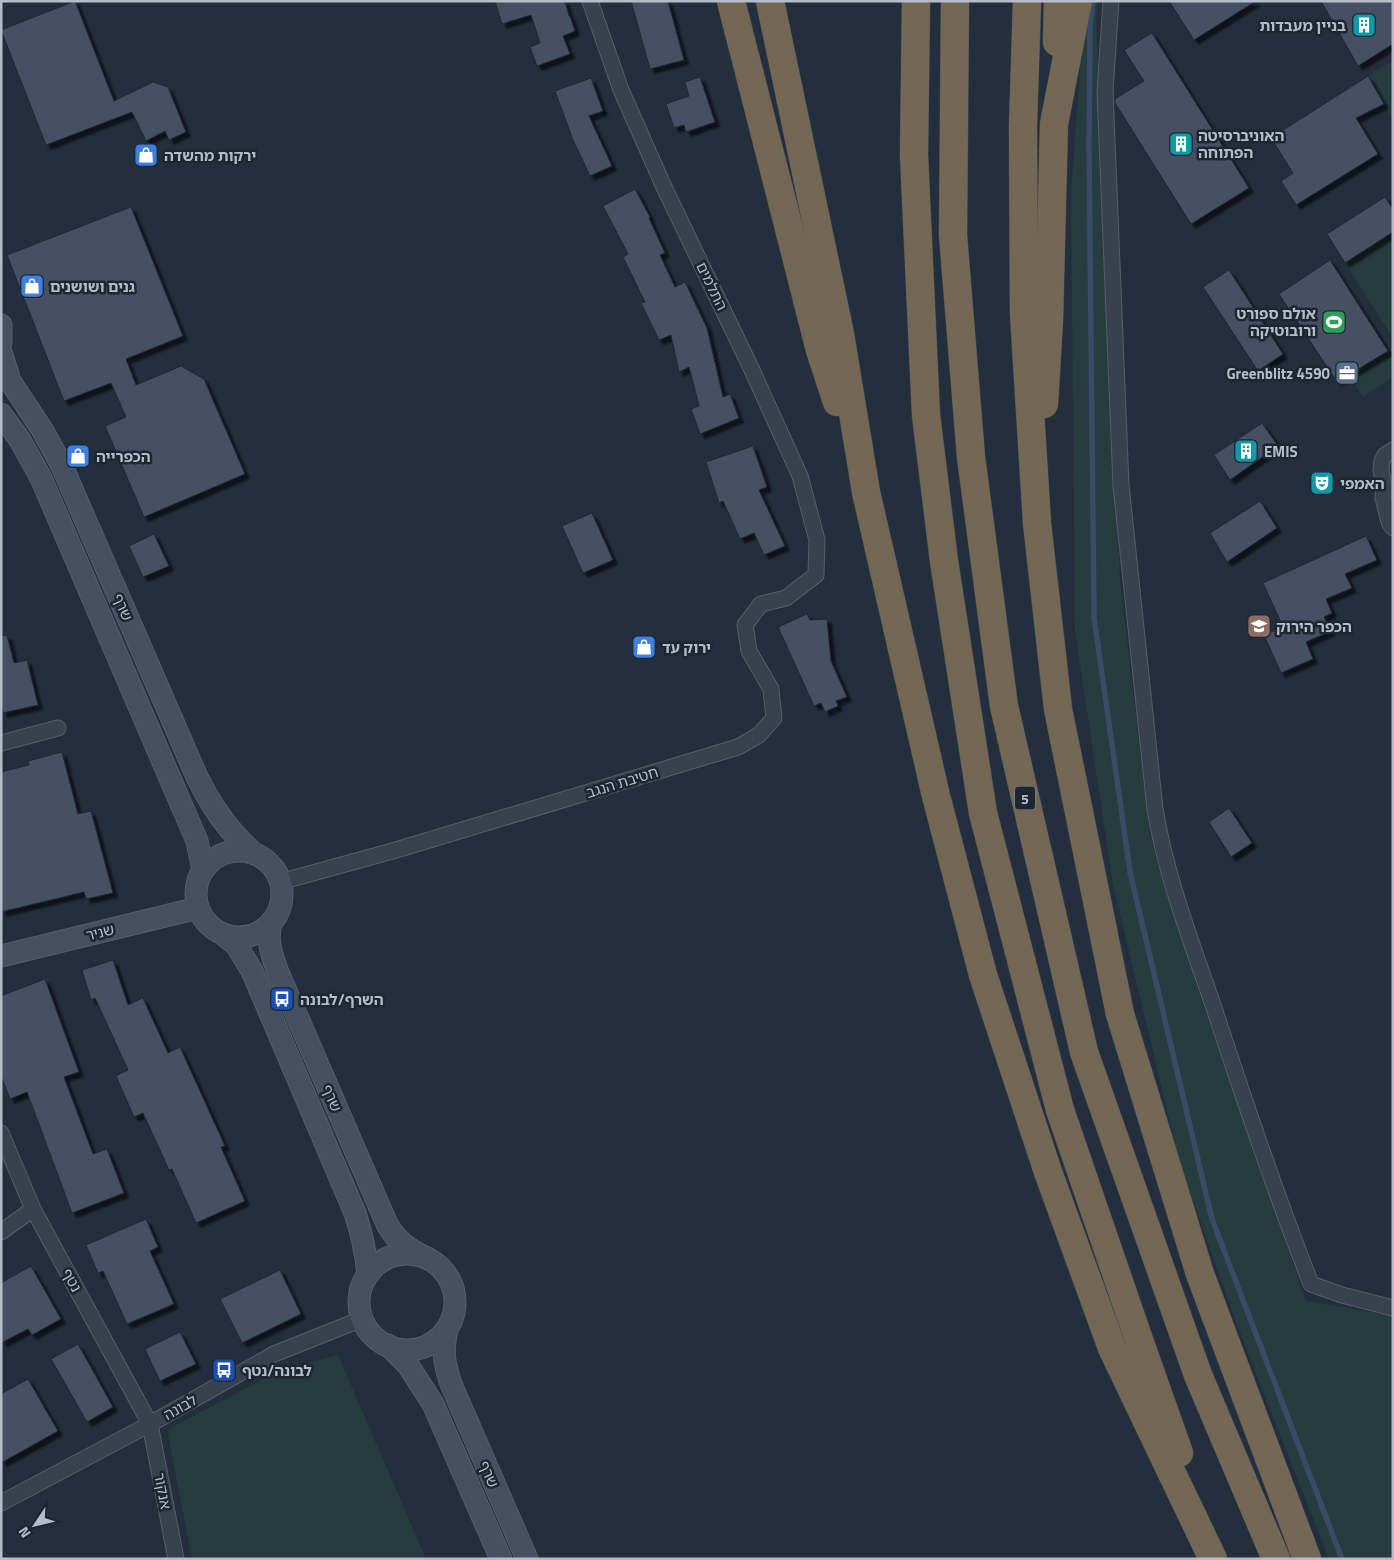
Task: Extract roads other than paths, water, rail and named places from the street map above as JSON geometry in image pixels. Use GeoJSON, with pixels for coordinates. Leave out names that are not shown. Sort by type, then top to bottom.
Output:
{"type":"FeatureCollection","features":[{"type":"Feature","properties":{"kind":"highway"},"geometry":{"type":"LineString","coordinates":[[730,1],[820,350],[866,492]]}},
{"type":"Feature","properties":{"kind":"highway"},"geometry":{"type":"LineString","coordinates":[[770,1],[840,334],[866,492],[936,796],[983,975],[1048,1172],[1112,1348],[1213,1559]]}},
{"type":"Feature","properties":{"kind":"highway"},"geometry":{"type":"LineString","coordinates":[[916,1],[914,155],[926,414],[944,561],[983,813],[1060,1110],[1217,1559]]}},
{"type":"Feature","properties":{"kind":"highway","name":"5"},"geometry":{"type":"LineString","coordinates":[[955,1],[952,235],[971,457],[1004,706],[1084,1052],[1198,1376],[1276,1559]]}},
{"type":"Feature","properties":{"kind":"highway"},"geometry":{"type":"LineString","coordinates":[[1027,1],[1023,126],[1024,314],[1037,523],[1058,709],[1120,1014],[1200,1274],[1308,1559]]}},
{"type":"Feature","properties":{"kind":"highway"},"geometry":{"type":"LineString","coordinates":[[1037,523],[1049,321],[1058,1]]}},
{"type":"Feature","properties":{"kind":"highway"},"geometry":{"type":"LineString","coordinates":[[1054,124],[1078,1]]}},
{"type":"Feature","properties":{"kind":"street","name":"התלמים"},"geometry":{"type":"LineString","coordinates":[[590,1],[621,90],[664,187],[751,368],[800,476],[817,540],[816,575]]}},
{"type":"Feature","properties":{"kind":"street"},"geometry":{"type":"LineString","coordinates":[[1111,1],[1105,92],[1121,485],[1155,809],[1160,838],[1188,931],[1228,1051],[1311,1284],[1342,1295],[1393,1308]]}},
{"type":"Feature","properties":{"kind":"street"},"geometry":{"type":"LineString","coordinates":[[1,325],[1,342]]}},
{"type":"Feature","properties":{"kind":"street","name":"שרף"},"geometry":{"type":"LineString","coordinates":[[1,352],[10,381],[43,431],[62,466],[197,777],[229,830],[255,854]]}},
{"type":"Feature","properties":{"kind":"street","name":"שרף"},"geometry":{"type":"LineString","coordinates":[[1,414],[20,440],[41,478],[197,841],[203,870]]}},
{"type":"Feature","properties":{"kind":"street"},"geometry":{"type":"LineString","coordinates":[[1393,450],[1385,456],[1382,461],[1381,470],[1384,486],[1383,498],[1389,522],[1393,528]]}},
{"type":"Feature","properties":{"kind":"street","name":"חטיבת הנגב"},"geometry":{"type":"LineString","coordinates":[[280,882],[396,850],[738,747],[759,736],[774,718],[771,689],[749,651],[745,625],[761,604],[786,598],[816,575]]}},
{"type":"Feature","properties":{"kind":"street"},"geometry":{"type":"LineString","coordinates":[[1,743],[58,728]]}},
{"type":"Feature","properties":{"kind":"street"},"geometry":{"type":"LineString","coordinates":[[243,851],[255,854],[266,861],[274,870],[280,882],[282,895],[279,909],[272,921],[262,930],[249,936],[224,935],[204,920],[198,908],[196,895],[198,882],[203,870],[214,859],[228,853],[243,851]]}},
{"type":"Feature","properties":{"kind":"street","name":"שניר"},"geometry":{"type":"LineString","coordinates":[[1,956],[198,908]]}},
{"type":"Feature","properties":{"kind":"street","name":"שרף"},"geometry":{"type":"LineString","coordinates":[[272,921],[269,930],[270,950],[277,970],[387,1224],[392,1234],[401,1243],[426,1258]]}},
{"type":"Feature","properties":{"kind":"street","name":"שרף"},"geometry":{"type":"LineString","coordinates":[[224,935],[237,946],[252,971],[355,1213],[362,1232],[368,1275]]}},
{"type":"Feature","properties":{"kind":"street","name":"נטף"},"geometry":{"type":"LineString","coordinates":[[1,1133],[33,1209],[150,1424]]}},
{"type":"Feature","properties":{"kind":"street"},"geometry":{"type":"LineString","coordinates":[[1,1232],[33,1209]]}},
{"type":"Feature","properties":{"kind":"street"},"geometry":{"type":"LineString","coordinates":[[399,1254],[413,1254],[426,1258],[438,1265],[448,1276],[454,1289],[456,1304],[453,1318],[447,1330],[438,1340],[426,1346],[413,1350],[400,1350],[384,1344],[371,1333],[362,1319],[359,1305],[360,1291],[374,1266],[385,1258],[399,1254]]}},
{"type":"Feature","properties":{"kind":"street","name":"לבונה"},"geometry":{"type":"LineString","coordinates":[[1,1503],[150,1424],[274,1354],[362,1319]]}},
{"type":"Feature","properties":{"kind":"street","name":"שרף"},"geometry":{"type":"LineString","coordinates":[[447,1330],[443,1350],[451,1384],[527,1559]]}},
{"type":"Feature","properties":{"kind":"street","name":"שרף"},"geometry":{"type":"LineString","coordinates":[[388,1345],[408,1365],[433,1404],[501,1559]]}},
{"type":"Feature","properties":{"kind":"street","name":"אנקור"},"geometry":{"type":"LineString","coordinates":[[150,1424],[176,1559]]}},
{"type":"Feature","properties":{"kind":"waterway"},"geometry":{"type":"LineString","coordinates":[[1093,1],[1090,26],[1089,146],[1094,617],[1130,872],[1212,1219],[1342,1559]]}},
{"type":"Feature","properties":{"kind":"place","name":"בניין מעבדות"},"geometry":{"type":"Point","coordinates":[1364,25]}},
{"type":"Feature","properties":{"kind":"place","name":"האוניברסיטה הפתוחה"},"geometry":{"type":"Point","coordinates":[1181,144]}},
{"type":"Feature","properties":{"kind":"place","name":"ירקות מהשדה"},"geometry":{"type":"Point","coordinates":[146,155]}},
{"type":"Feature","properties":{"kind":"place","name":"גנים ושושנים"},"geometry":{"type":"Point","coordinates":[32,286]}},
{"type":"Feature","properties":{"kind":"place","name":"אולם ספורט ורובוטיקה"},"geometry":{"type":"Point","coordinates":[1334,322]}},
{"type":"Feature","properties":{"kind":"place","name":"Greenblitz 4590"},"geometry":{"type":"Point","coordinates":[1347,373]}},
{"type":"Feature","properties":{"kind":"place","name":"EMIS"},"geometry":{"type":"Point","coordinates":[1246,451]}},
{"type":"Feature","properties":{"kind":"place","name":"הכפרייה"},"geometry":{"type":"Point","coordinates":[78,456]}},
{"type":"Feature","properties":{"kind":"place","name":"האמפי"},"geometry":{"type":"Point","coordinates":[1322,483]}},
{"type":"Feature","properties":{"kind":"place","name":"הכפר הירוק"},"geometry":{"type":"Point","coordinates":[1259,626]}},
{"type":"Feature","properties":{"kind":"place","name":"ירוק עד"},"geometry":{"type":"Point","coordinates":[644,647]}},
{"type":"Feature","properties":{"kind":"place","name":"השרף/לבונה"},"geometry":{"type":"Point","coordinates":[282,999]}},
{"type":"Feature","properties":{"kind":"place","name":"לבונה/נטף"},"geometry":{"type":"Point","coordinates":[224,1370]}}]}
